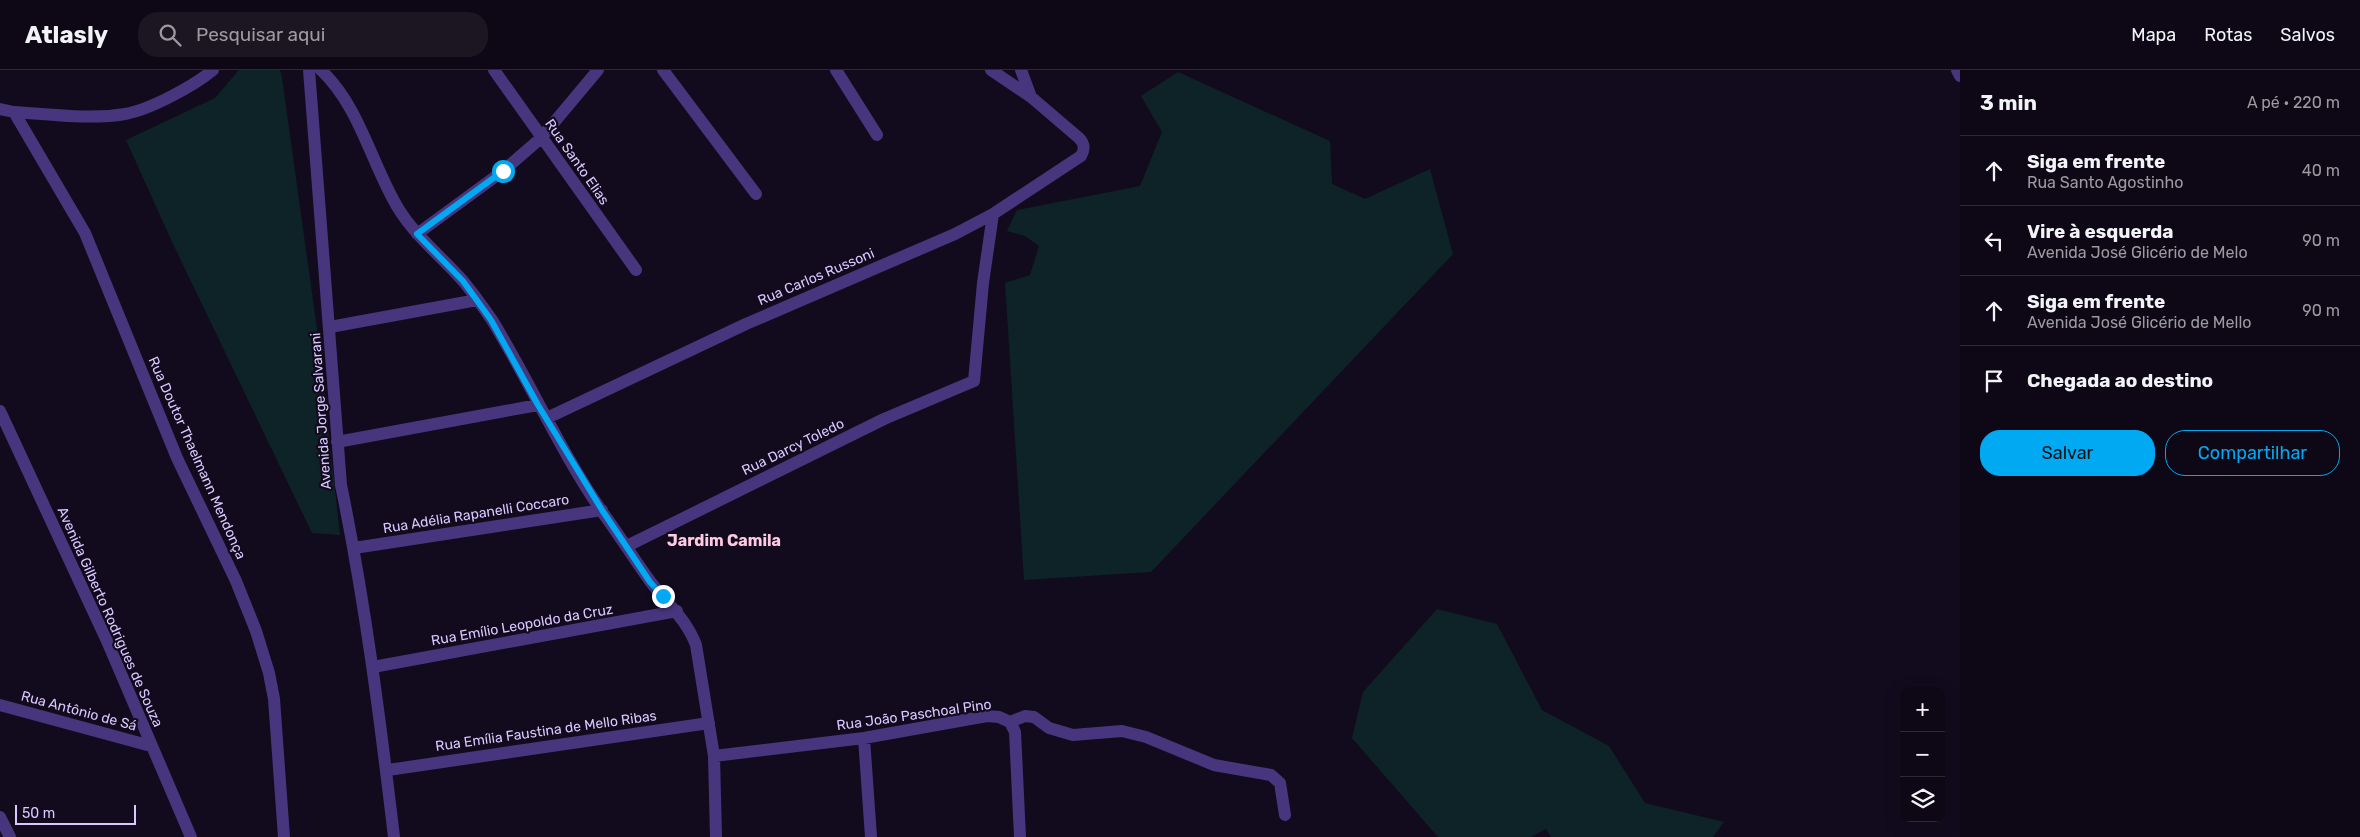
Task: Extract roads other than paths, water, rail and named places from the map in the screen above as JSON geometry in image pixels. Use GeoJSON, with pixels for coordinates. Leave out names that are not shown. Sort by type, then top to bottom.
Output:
{"type":"FeatureCollection","features":[{"type":"Feature","properties":{"kind":"street"},"geometry":{"type":"LineString","coordinates":[[0,108],[14,112],[103,116],[126,114],[168,98],[213,70]]}},
{"type":"Feature","properties":{"kind":"street","name":"Avenida Jorge Salvarani"},"geometry":{"type":"LineString","coordinates":[[309,70],[341,485],[354,548],[373,667],[388,770],[394,837]]}},
{"type":"Feature","properties":{"kind":"street"},"geometry":{"type":"LineString","coordinates":[[321,70],[340,93],[354,115],[398,208],[417,234],[463,281],[491,320],[538,405],[602,510],[650,582],[685,622],[696,645],[714,756],[716,837]]}},
{"type":"Feature","properties":{"kind":"street","name":"Rua Santo Elias"},"geometry":{"type":"LineString","coordinates":[[494,70],[636,270]]}},
{"type":"Feature","properties":{"kind":"street"},"geometry":{"type":"LineString","coordinates":[[417,234],[503,171],[541,138],[598,70]]}},
{"type":"Feature","properties":{"kind":"street"},"geometry":{"type":"LineString","coordinates":[[663,70],[756,194]]}},
{"type":"Feature","properties":{"kind":"street"},"geometry":{"type":"LineString","coordinates":[[836,70],[877,135]]}},
{"type":"Feature","properties":{"kind":"street"},"geometry":{"type":"LineString","coordinates":[[991,70],[1031,96]]}},
{"type":"Feature","properties":{"kind":"street"},"geometry":{"type":"LineString","coordinates":[[1021,70],[1031,96]]}},
{"type":"Feature","properties":{"kind":"street"},"geometry":{"type":"LineString","coordinates":[[1957,70],[1960,76]]}},
{"type":"Feature","properties":{"kind":"street","name":"Rua Carlos Russoni"},"geometry":{"type":"LineString","coordinates":[[547,418],[746,324],[955,234],[993,214],[1072,164],[1081,156],[1084,147],[1079,138],[1031,96]]}},
{"type":"Feature","properties":{"kind":"street","name":"Rua Doutor Thaelmann Mendonça"},"geometry":{"type":"LineString","coordinates":[[14,112],[85,233],[177,458],[236,581],[256,631],[269,673],[274,699],[284,837]]}},
{"type":"Feature","properties":{"kind":"street","name":"Rua Darcy Toledo"},"geometry":{"type":"LineString","coordinates":[[627,546],[884,419],[974,381],[983,283],[993,214]]}},
{"type":"Feature","properties":{"kind":"street"},"geometry":{"type":"LineString","coordinates":[[330,327],[477,300]]}},
{"type":"Feature","properties":{"kind":"street"},"geometry":{"type":"LineString","coordinates":[[337,442],[538,405]]}},
{"type":"Feature","properties":{"kind":"street","name":"Avenida Gilberto Rodrigues de Souza"},"geometry":{"type":"LineString","coordinates":[[0,411],[107,641],[191,837]]}},
{"type":"Feature","properties":{"kind":"street","name":"Rua Adélia Rapanelli Coccaro"},"geometry":{"type":"LineString","coordinates":[[354,548],[602,510]]}},
{"type":"Feature","properties":{"kind":"street","name":"Rua Emílio Leopoldo da Cruz"},"geometry":{"type":"LineString","coordinates":[[373,667],[677,611]]}},
{"type":"Feature","properties":{"kind":"street","name":"Rua Antônio de Sá"},"geometry":{"type":"LineString","coordinates":[[0,705],[151,746]]}},
{"type":"Feature","properties":{"kind":"street","name":"Rua João Paschoal Pino"},"geometry":{"type":"LineString","coordinates":[[714,756],[864,738],[987,716],[999,717],[1010,722],[1024,716],[1034,717],[1049,728],[1073,735],[1122,731],[1146,737],[1214,765],[1270,775],[1280,783],[1285,814]]}},
{"type":"Feature","properties":{"kind":"street"},"geometry":{"type":"LineString","coordinates":[[1010,722],[1015,732],[1020,837]]}},
{"type":"Feature","properties":{"kind":"street","name":"Rua Emília Faustina de Mello Ribas"},"geometry":{"type":"LineString","coordinates":[[388,770],[709,723]]}},
{"type":"Feature","properties":{"kind":"street"},"geometry":{"type":"LineString","coordinates":[[864,738],[871,837]]}},
{"type":"Feature","properties":{"kind":"street"},"geometry":{"type":"LineString","coordinates":[[0,817],[10,837]]}},
{"type":"Feature","properties":{"kind":"district","name":"Jardim Camila"},"geometry":{"type":"Point","coordinates":[724,540]}}]}
